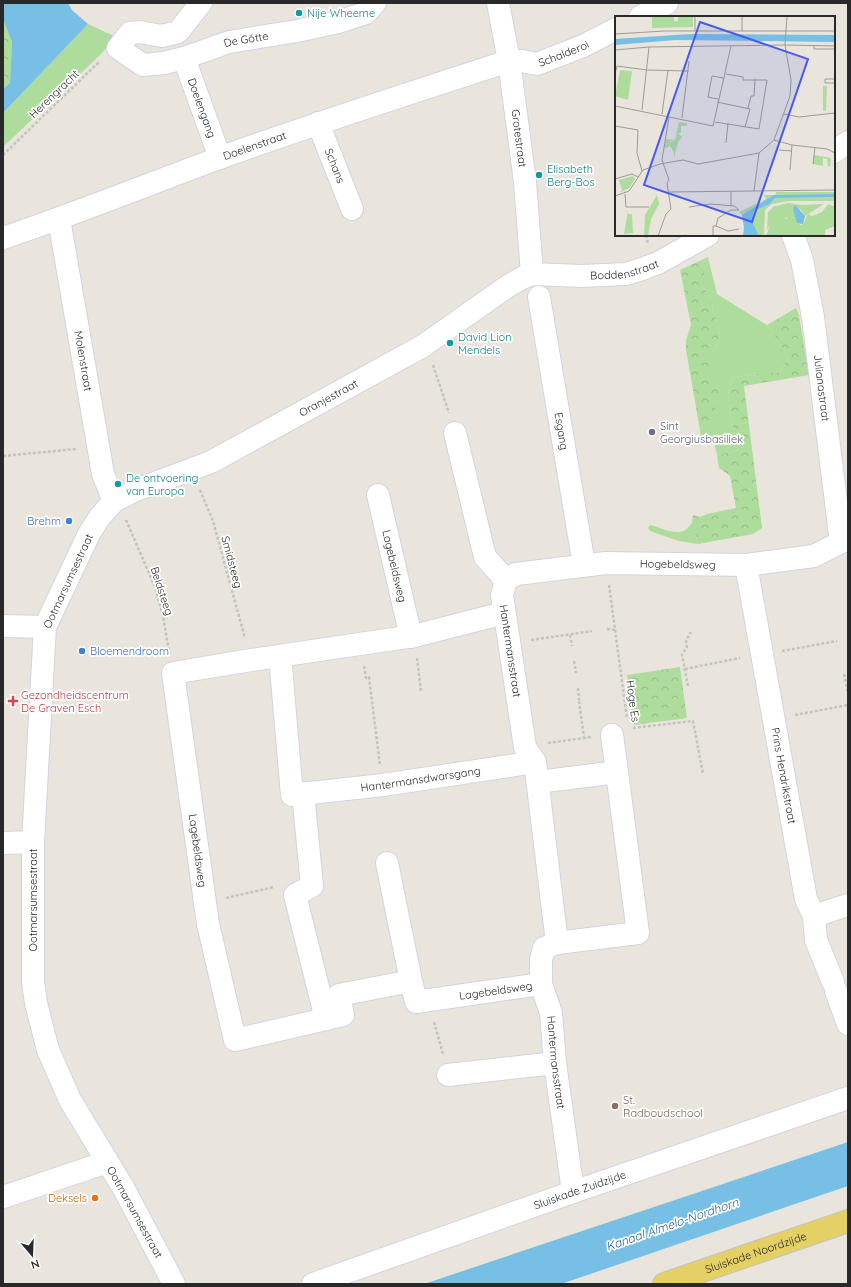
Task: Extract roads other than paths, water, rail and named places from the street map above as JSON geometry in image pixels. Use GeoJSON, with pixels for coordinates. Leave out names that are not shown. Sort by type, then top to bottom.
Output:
{"type":"FeatureCollection","features":[{"type":"Feature","properties":{"kind":"main road","name":"Sluiskade Noordzijde"},"geometry":{"type":"LineString","coordinates":[[664,1284],[848,1221]]}},
{"type":"Feature","properties":{"kind":"street","name":"De Götte"},"geometry":{"type":"LineString","coordinates":[[201,3],[178,32],[162,36],[139,32],[130,33],[118,48],[143,65],[164,63],[184,58],[229,42],[297,31],[338,22],[366,13],[375,3]]}},
{"type":"Feature","properties":{"kind":"street","name":"Grotestraat"},"geometry":{"type":"LineString","coordinates":[[498,3],[509,61],[525,182],[532,274]]}},
{"type":"Feature","properties":{"kind":"street"},"geometry":{"type":"LineString","coordinates":[[643,16],[666,7]]}},
{"type":"Feature","properties":{"kind":"street","name":"Schalderoi"},"geometry":{"type":"LineString","coordinates":[[509,61],[522,61],[538,64],[583,46],[615,30]]}},
{"type":"Feature","properties":{"kind":"street","name":"Doelengang"},"geometry":{"type":"LineString","coordinates":[[184,58],[220,158]]}},
{"type":"Feature","properties":{"kind":"street","name":"Doelenstraat"},"geometry":{"type":"LineString","coordinates":[[3,238],[59,219],[220,158],[318,123],[509,61]]}},
{"type":"Feature","properties":{"kind":"street","name":"Schans"},"geometry":{"type":"LineString","coordinates":[[318,123],[352,209]]}},
{"type":"Feature","properties":{"kind":"street","name":"Molenstraat"},"geometry":{"type":"LineString","coordinates":[[59,219],[103,474],[120,509]]}},
{"type":"Feature","properties":{"kind":"street","name":"Boddenstraat"},"geometry":{"type":"LineString","coordinates":[[532,274],[582,276],[626,274],[658,263],[706,236]]}},
{"type":"Feature","properties":{"kind":"street","name":"Julianastraat"},"geometry":{"type":"LineString","coordinates":[[793,236],[802,260],[813,317],[844,544]]}},
{"type":"Feature","properties":{"kind":"street","name":"Oranjestraat"},"geometry":{"type":"LineString","coordinates":[[120,509],[136,490],[211,462],[283,424],[423,346],[508,286],[532,274]]}},
{"type":"Feature","properties":{"kind":"street","name":"Esgang"},"geometry":{"type":"LineString","coordinates":[[539,297],[584,565]]}},
{"type":"Feature","properties":{"kind":"street"},"geometry":{"type":"LineString","coordinates":[[455,433],[486,557],[506,580]]}},
{"type":"Feature","properties":{"kind":"street","name":"Lagebeldsweg"},"geometry":{"type":"LineString","coordinates":[[378,495],[412,636]]}},
{"type":"Feature","properties":{"kind":"street","name":"Ootmarsumsestraat"},"geometry":{"type":"LineString","coordinates":[[120,509],[99,518],[89,534],[45,627],[34,842],[33,982],[38,1011],[48,1050],[70,1100],[124,1189],[174,1284]]}},
{"type":"Feature","properties":{"kind":"street","name":"Hogebeldsweg"},"geometry":{"type":"LineString","coordinates":[[506,580],[516,574],[606,563],[746,565],[814,556],[844,544]]}},
{"type":"Feature","properties":{"kind":"street","name":"Prins Hendrikstraat"},"geometry":{"type":"LineString","coordinates":[[746,565],[806,899],[814,916],[816,940],[848,1024]]}},
{"type":"Feature","properties":{"kind":"street","name":"Hantermansstraat"},"geometry":{"type":"LineString","coordinates":[[506,580],[502,595],[504,613],[532,764],[557,943]]}},
{"type":"Feature","properties":{"kind":"street"},"geometry":{"type":"LineString","coordinates":[[326,1019],[295,895],[312,886],[304,793],[292,795],[280,656],[412,636],[504,613]]}},
{"type":"Feature","properties":{"kind":"street"},"geometry":{"type":"LineString","coordinates":[[3,626],[45,627]]}},
{"type":"Feature","properties":{"kind":"street","name":"Lagebeldsweg"},"geometry":{"type":"LineString","coordinates":[[280,656],[173,673],[204,902],[235,1040],[343,1015],[339,995],[411,981],[416,1002],[541,984]]}},
{"type":"Feature","properties":{"kind":"street","name":"Hantermansstraat"},"geometry":{"type":"LineString","coordinates":[[573,1192],[555,1063],[551,1014],[541,984],[541,960],[544,948],[557,943],[638,933],[617,772],[620,732]]}},
{"type":"Feature","properties":{"kind":"street"},"geometry":{"type":"LineString","coordinates":[[532,764],[617,772]]}},
{"type":"Feature","properties":{"kind":"street","name":"Hantermansdwarsgang"},"geometry":{"type":"LineString","coordinates":[[304,793],[383,785],[532,764]]}},
{"type":"Feature","properties":{"kind":"street"},"geometry":{"type":"LineString","coordinates":[[3,843],[34,842]]}},
{"type":"Feature","properties":{"kind":"street"},"geometry":{"type":"LineString","coordinates":[[387,863],[411,981]]}},
{"type":"Feature","properties":{"kind":"street"},"geometry":{"type":"LineString","coordinates":[[814,916],[848,905]]}},
{"type":"Feature","properties":{"kind":"street"},"geometry":{"type":"LineString","coordinates":[[448,1075],[555,1063]]}},
{"type":"Feature","properties":{"kind":"street","name":"Sluiskade Zuidzijde"},"geometry":{"type":"LineString","coordinates":[[313,1284],[573,1192],[848,1098]]}},
{"type":"Feature","properties":{"kind":"street"},"geometry":{"type":"LineString","coordinates":[[3,1197],[107,1162]]}},
{"type":"Feature","properties":{"kind":"water"},"geometry":{"type":"Polygon","coordinates":[[[3,3],[68,3],[72,10],[88,24],[3,113],[3,89],[10,83],[12,42],[3,19],[3,3]]]}},
{"type":"Feature","properties":{"kind":"water","name":"Kanaal Almelo-Nordhorn"},"geometry":{"type":"Polygon","coordinates":[[[848,1142],[848,1186],[561,1284],[424,1284],[848,1142]]]}},
{"type":"Feature","properties":{"kind":"place","name":"Nije Wheeme"},"geometry":{"type":"Point","coordinates":[299,13]}},
{"type":"Feature","properties":{"kind":"place","name":"Elisabeth Berg-Bos"},"geometry":{"type":"Point","coordinates":[539,175]}},
{"type":"Feature","properties":{"kind":"place","name":"David Lion Mendels"},"geometry":{"type":"Point","coordinates":[450,343]}},
{"type":"Feature","properties":{"kind":"place","name":"Sint Georgiusbasiliek"},"geometry":{"type":"Point","coordinates":[652,432]}},
{"type":"Feature","properties":{"kind":"place","name":"De ontvoering van Europa"},"geometry":{"type":"Point","coordinates":[118,484]}},
{"type":"Feature","properties":{"kind":"place","name":"Brehm"},"geometry":{"type":"Point","coordinates":[69,521]}},
{"type":"Feature","properties":{"kind":"place","name":"Bloemendroom"},"geometry":{"type":"Point","coordinates":[82,651]}},
{"type":"Feature","properties":{"kind":"place","name":"Gezondheidscentrum De Graven Esch"},"geometry":{"type":"Point","coordinates":[13,701]}},
{"type":"Feature","properties":{"kind":"place","name":"St. Radboudschool"},"geometry":{"type":"Point","coordinates":[615,1106]}},
{"type":"Feature","properties":{"kind":"place","name":"Deksels"},"geometry":{"type":"Point","coordinates":[95,1198]}}]}
